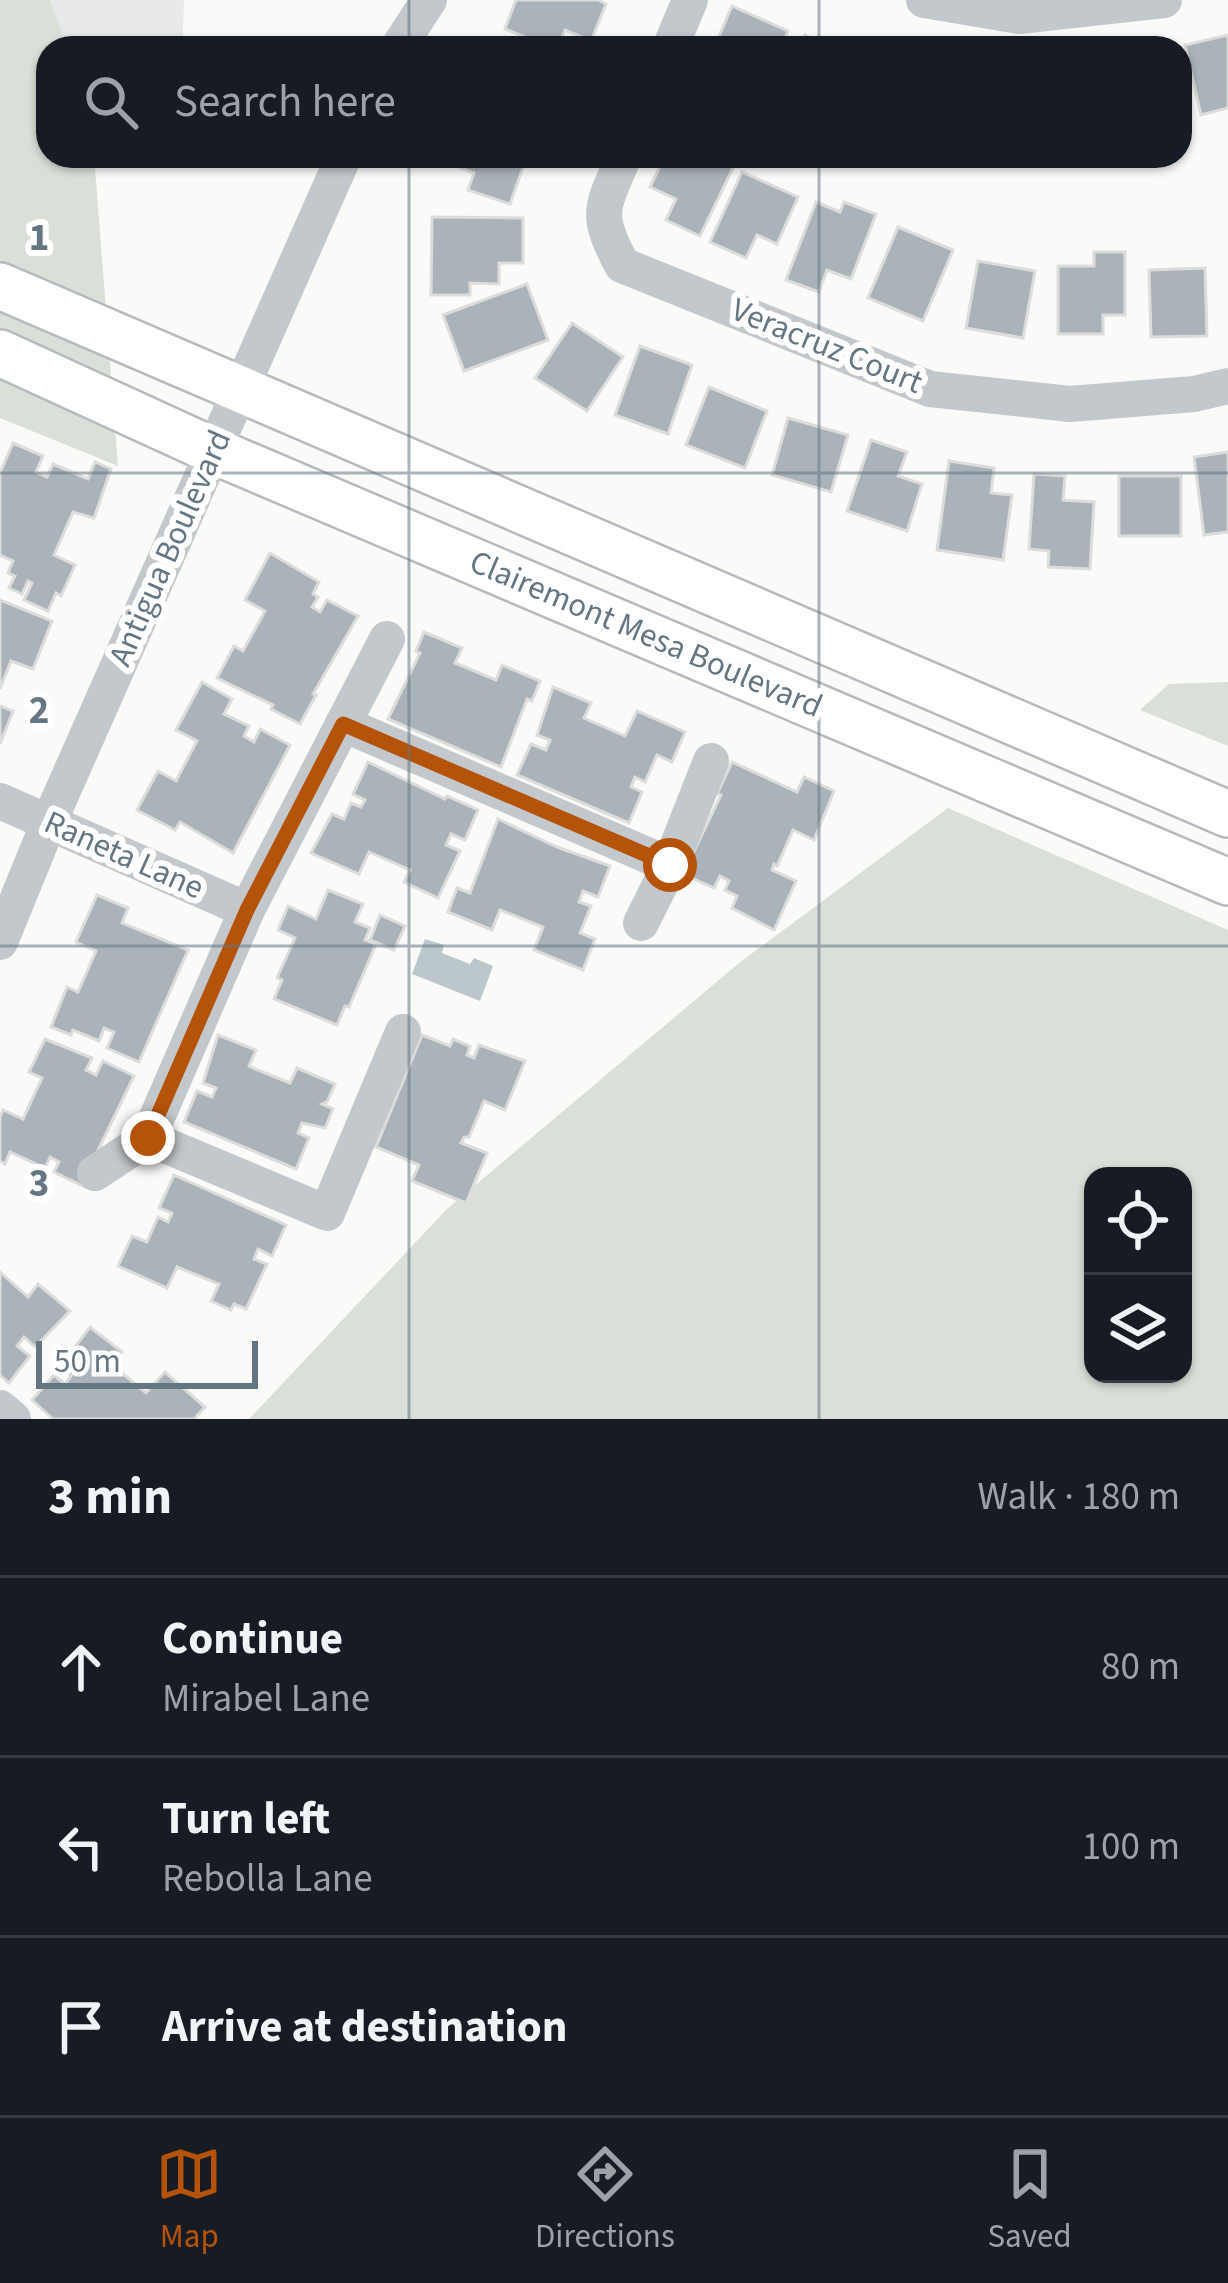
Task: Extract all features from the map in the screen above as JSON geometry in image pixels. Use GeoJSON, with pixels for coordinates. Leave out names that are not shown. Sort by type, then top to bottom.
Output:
{"type":"FeatureCollection","features":[{"type":"Feature","properties":{"kind":"main road","name":"Clairemont Mesa Boulevard"},"geometry":{"type":"LineString","coordinates":[[0,286],[1228,814]]}},
{"type":"Feature","properties":{"kind":"main road","name":"Clairemont Mesa Boulevard"},"geometry":{"type":"LineString","coordinates":[[0,353],[214,451],[1228,882]]}},
{"type":"Feature","properties":{"kind":"street"},"geometry":{"type":"LineString","coordinates":[[406,36],[429,0]]}},
{"type":"Feature","properties":{"kind":"street"},"geometry":{"type":"LineString","coordinates":[[675,36],[690,0]]}},
{"type":"Feature","properties":{"kind":"street"},"geometry":{"type":"LineString","coordinates":[[924,0],[1019,16],[1164,0]]}},
{"type":"Feature","properties":{"kind":"street","name":"Antigua Boulevard"},"geometry":{"type":"LineString","coordinates":[[0,942],[339,168]]}},
{"type":"Feature","properties":{"kind":"street","name":"Veracruz Court"},"geometry":{"type":"LineString","coordinates":[[619,168],[603,206],[603,229],[622,265],[930,389],[1070,404],[1194,394],[1228,386]]}},
{"type":"Feature","properties":{"kind":"street"},"geometry":{"type":"LineString","coordinates":[[95,1173],[148,1138],[247,910],[387,639]]}},
{"type":"Feature","properties":{"kind":"street"},"geometry":{"type":"LineString","coordinates":[[343,724],[670,865]]}},
{"type":"Feature","properties":{"kind":"street"},"geometry":{"type":"LineString","coordinates":[[641,923],[670,865],[711,761]]}},
{"type":"Feature","properties":{"kind":"street","name":"Raneta Lane"},"geometry":{"type":"LineString","coordinates":[[0,801],[247,910]]}},
{"type":"Feature","properties":{"kind":"street"},"geometry":{"type":"LineString","coordinates":[[148,1138],[327,1214],[403,1032]]}},
{"type":"Feature","properties":{"kind":"street"},"geometry":{"type":"LineString","coordinates":[[0,1408],[13,1419]]}},
{"type":"Feature","properties":{"kind":"shaded area"},"geometry":{"type":"Polygon","coordinates":[[[0,0],[50,0],[64,36],[36,36],[36,168],[95,168],[118,466],[0,418],[0,0]]]}},
{"type":"Feature","properties":{"kind":"shaded area"},"geometry":{"type":"Polygon","coordinates":[[[50,0],[184,0],[183,36],[64,36],[50,0]]]}},
{"type":"Feature","properties":{"kind":"shaded area"},"geometry":{"type":"Polygon","coordinates":[[[1228,682],[1228,746],[1140,710],[1169,684],[1228,682]]]}},
{"type":"Feature","properties":{"kind":"shaded area"},"geometry":{"type":"Polygon","coordinates":[[[948,808],[1228,930],[1228,1419],[249,1419],[447,1209],[739,963],[948,808]]]}},
{"type":"Feature","properties":{"kind":"shaded area"},"geometry":{"type":"Polygon","coordinates":[[[425,939],[444,945],[442,953],[470,964],[474,958],[493,966],[480,1001],[412,974],[425,939]]]}},
{"type":"Feature","properties":{"kind":"building"},"geometry":{"type":"Polygon","coordinates":[[[516,0],[598,0],[606,4],[593,36],[565,30],[563,36],[522,36],[505,29],[516,0]]]}},
{"type":"Feature","properties":{"kind":"building"},"geometry":{"type":"Polygon","coordinates":[[[732,6],[788,31],[786,36],[719,36],[732,6]]]}},
{"type":"Feature","properties":{"kind":"building"},"geometry":{"type":"Polygon","coordinates":[[[1228,35],[1228,108],[1201,115],[1192,76],[1192,43],[1228,35]]]}},
{"type":"Feature","properties":{"kind":"building"},"geometry":{"type":"Polygon","coordinates":[[[460,168],[523,168],[510,204],[468,190],[474,173],[460,168]]]}},
{"type":"Feature","properties":{"kind":"building"},"geometry":{"type":"Polygon","coordinates":[[[659,168],[733,168],[700,236],[666,220],[676,199],[650,187],[659,168]]]}},
{"type":"Feature","properties":{"kind":"building"},"geometry":{"type":"Polygon","coordinates":[[[742,172],[798,197],[777,244],[757,235],[746,258],[710,242],[742,172]]]}},
{"type":"Feature","properties":{"kind":"building"},"geometry":{"type":"Polygon","coordinates":[[[816,202],[840,212],[844,202],[876,214],[851,279],[827,270],[819,292],[786,280],[816,202]]]}},
{"type":"Feature","properties":{"kind":"building"},"geometry":{"type":"Polygon","coordinates":[[[432,217],[523,218],[523,263],[499,263],[499,284],[470,283],[470,295],[431,295],[432,217]]]}},
{"type":"Feature","properties":{"kind":"building"},"geometry":{"type":"Polygon","coordinates":[[[898,227],[953,250],[923,321],[868,298],[898,227]]]}},
{"type":"Feature","properties":{"kind":"building"},"geometry":{"type":"Polygon","coordinates":[[[1094,252],[1125,252],[1125,315],[1103,315],[1103,334],[1058,334],[1058,266],[1094,266],[1094,252]]]}},
{"type":"Feature","properties":{"kind":"building"},"geometry":{"type":"Polygon","coordinates":[[[978,261],[1035,271],[1023,338],[966,328],[978,261]]]}},
{"type":"Feature","properties":{"kind":"building"},"geometry":{"type":"Polygon","coordinates":[[[1205,268],[1207,336],[1151,337],[1149,270],[1205,268]]]}},
{"type":"Feature","properties":{"kind":"building"},"geometry":{"type":"Polygon","coordinates":[[[527,284],[548,340],[464,371],[443,315],[527,284]]]}},
{"type":"Feature","properties":{"kind":"building"},"geometry":{"type":"Polygon","coordinates":[[[572,323],[623,357],[587,411],[535,378],[572,323]]]}},
{"type":"Feature","properties":{"kind":"building"},"geometry":{"type":"Polygon","coordinates":[[[640,346],[692,365],[668,434],[615,415],[640,346]]]}},
{"type":"Feature","properties":{"kind":"building"},"geometry":{"type":"Polygon","coordinates":[[[709,387],[767,411],[745,468],[686,445],[709,387]]]}},
{"type":"Feature","properties":{"kind":"building"},"geometry":{"type":"Polygon","coordinates":[[[788,418],[848,435],[831,492],[772,475],[788,418]]]}},
{"type":"Feature","properties":{"kind":"building"},"geometry":{"type":"Polygon","coordinates":[[[871,440],[907,452],[898,476],[922,484],[907,531],[847,511],[871,440]]]}},
{"type":"Feature","properties":{"kind":"building"},"geometry":{"type":"Polygon","coordinates":[[[13,443],[43,456],[36,472],[47,477],[53,464],[88,479],[95,462],[111,469],[94,518],[73,512],[54,555],[75,565],[61,596],[56,593],[48,611],[24,600],[32,583],[28,581],[22,594],[9,588],[15,576],[8,573],[13,561],[0,555],[0,473],[13,443]]]}},
{"type":"Feature","properties":{"kind":"building"},"geometry":{"type":"Polygon","coordinates":[[[1228,452],[1228,532],[1204,535],[1194,457],[1228,452]]]}},
{"type":"Feature","properties":{"kind":"building"},"geometry":{"type":"Polygon","coordinates":[[[949,461],[994,468],[991,493],[1012,495],[1003,560],[937,550],[949,461]]]}},
{"type":"Feature","properties":{"kind":"building"},"geometry":{"type":"Polygon","coordinates":[[[1034,474],[1065,476],[1063,500],[1094,502],[1090,569],[1048,567],[1049,551],[1029,549],[1034,474]]]}},
{"type":"Feature","properties":{"kind":"building"},"geometry":{"type":"Polygon","coordinates":[[[1119,476],[1181,476],[1181,536],[1119,536],[1119,476]]]}},
{"type":"Feature","properties":{"kind":"building"},"geometry":{"type":"Polygon","coordinates":[[[270,553],[319,582],[312,607],[320,612],[327,600],[358,616],[300,724],[217,678],[234,646],[243,651],[265,611],[245,600],[270,553]]]}},
{"type":"Feature","properties":{"kind":"building"},"geometry":{"type":"Polygon","coordinates":[[[0,600],[52,621],[33,669],[11,661],[0,689],[0,600]]]}},
{"type":"Feature","properties":{"kind":"building"},"geometry":{"type":"Polygon","coordinates":[[[424,632],[462,648],[455,663],[496,680],[502,665],[540,681],[532,701],[527,699],[501,767],[388,719],[420,653],[416,651],[424,632]]]}},
{"type":"Feature","properties":{"kind":"building"},"geometry":{"type":"Polygon","coordinates":[[[202,682],[232,699],[224,714],[249,726],[244,736],[254,742],[260,729],[290,745],[233,853],[180,822],[175,830],[137,810],[158,771],[176,781],[197,741],[176,730],[202,682]]]}},
{"type":"Feature","properties":{"kind":"building"},"geometry":{"type":"Polygon","coordinates":[[[553,687],[591,703],[584,718],[625,736],[637,711],[685,732],[672,762],[657,755],[645,782],[635,777],[631,787],[642,792],[629,823],[517,775],[531,744],[546,750],[550,740],[537,735],[553,687]]]}},
{"type":"Feature","properties":{"kind":"building"},"geometry":{"type":"Polygon","coordinates":[[[0,706],[13,711],[0,744],[0,706]]]}},
{"type":"Feature","properties":{"kind":"building"},"geometry":{"type":"Polygon","coordinates":[[[368,762],[478,810],[465,840],[451,834],[446,845],[460,851],[438,898],[404,882],[410,870],[369,852],[359,874],[311,853],[332,814],[344,819],[351,803],[361,807],[365,800],[353,794],[368,762]]]}},
{"type":"Feature","properties":{"kind":"building"},"geometry":{"type":"Polygon","coordinates":[[[732,762],[797,792],[804,777],[834,791],[814,840],[793,830],[777,866],[774,864],[772,870],[796,881],[774,930],[732,908],[737,896],[725,890],[729,881],[720,876],[714,888],[683,874],[732,762]]]}},
{"type":"Feature","properties":{"kind":"building"},"geometry":{"type":"Polygon","coordinates":[[[498,819],[610,866],[598,897],[583,891],[579,902],[591,906],[580,933],[595,939],[583,970],[534,950],[543,927],[500,910],[492,930],[448,912],[457,888],[470,893],[498,819]]]}},
{"type":"Feature","properties":{"kind":"building"},"geometry":{"type":"Polygon","coordinates":[[[328,890],[363,904],[355,922],[370,928],[365,940],[376,944],[337,1025],[274,999],[282,980],[277,978],[295,938],[278,930],[288,906],[316,919],[328,890]]]}},
{"type":"Feature","properties":{"kind":"building"},"geometry":{"type":"Polygon","coordinates":[[[97,895],[128,908],[122,923],[188,950],[139,1062],[107,1048],[114,1032],[104,1028],[99,1041],[51,1027],[67,987],[78,992],[96,951],[76,942],[97,895]]]}},
{"type":"Feature","properties":{"kind":"building"},"geometry":{"type":"Polygon","coordinates":[[[380,915],[405,926],[394,950],[370,940],[380,915]]]}},
{"type":"Feature","properties":{"kind":"building"},"geometry":{"type":"Polygon","coordinates":[[[218,1035],[256,1050],[249,1066],[255,1069],[290,1083],[297,1068],[335,1084],[322,1104],[333,1109],[325,1128],[302,1123],[298,1133],[309,1138],[296,1169],[184,1122],[197,1091],[212,1097],[216,1088],[203,1083],[218,1035]]]}},
{"type":"Feature","properties":{"kind":"building"},"geometry":{"type":"Polygon","coordinates":[[[422,1035],[450,1046],[453,1039],[470,1046],[467,1055],[474,1058],[479,1045],[525,1061],[505,1110],[484,1101],[469,1137],[461,1143],[487,1153],[466,1203],[412,1181],[419,1165],[376,1147],[422,1035]]]}},
{"type":"Feature","properties":{"kind":"building"},"geometry":{"type":"Polygon","coordinates":[[[45,1039],[92,1058],[86,1070],[96,1075],[103,1061],[134,1076],[85,1187],[54,1172],[59,1162],[50,1157],[45,1168],[10,1152],[5,1164],[0,1161],[0,1117],[3,1110],[23,1119],[42,1078],[29,1072],[45,1039]]]}},
{"type":"Feature","properties":{"kind":"building"},"geometry":{"type":"Polygon","coordinates":[[[174,1175],[286,1225],[272,1256],[258,1249],[254,1259],[267,1264],[246,1309],[234,1304],[231,1310],[211,1301],[219,1284],[177,1267],[167,1288],[118,1266],[132,1236],[147,1242],[158,1217],[168,1222],[172,1213],[159,1208],[174,1175]]]}},
{"type":"Feature","properties":{"kind":"building"},"geometry":{"type":"Polygon","coordinates":[[[0,1272],[28,1297],[38,1284],[70,1311],[35,1347],[24,1337],[17,1346],[30,1356],[9,1383],[0,1375],[0,1272]]]}},
{"type":"Feature","properties":{"kind":"building"},"geometry":{"type":"Polygon","coordinates":[[[90,1327],[122,1352],[111,1364],[146,1393],[165,1372],[205,1407],[194,1419],[53,1419],[32,1400],[54,1375],[65,1384],[71,1376],[60,1367],[90,1327]]]}},
{"type":"Feature","properties":{"kind":"route"},"geometry":{"type":"LineString","coordinates":[[148,1138],[247,910],[343,724],[670,865]]}}]}
